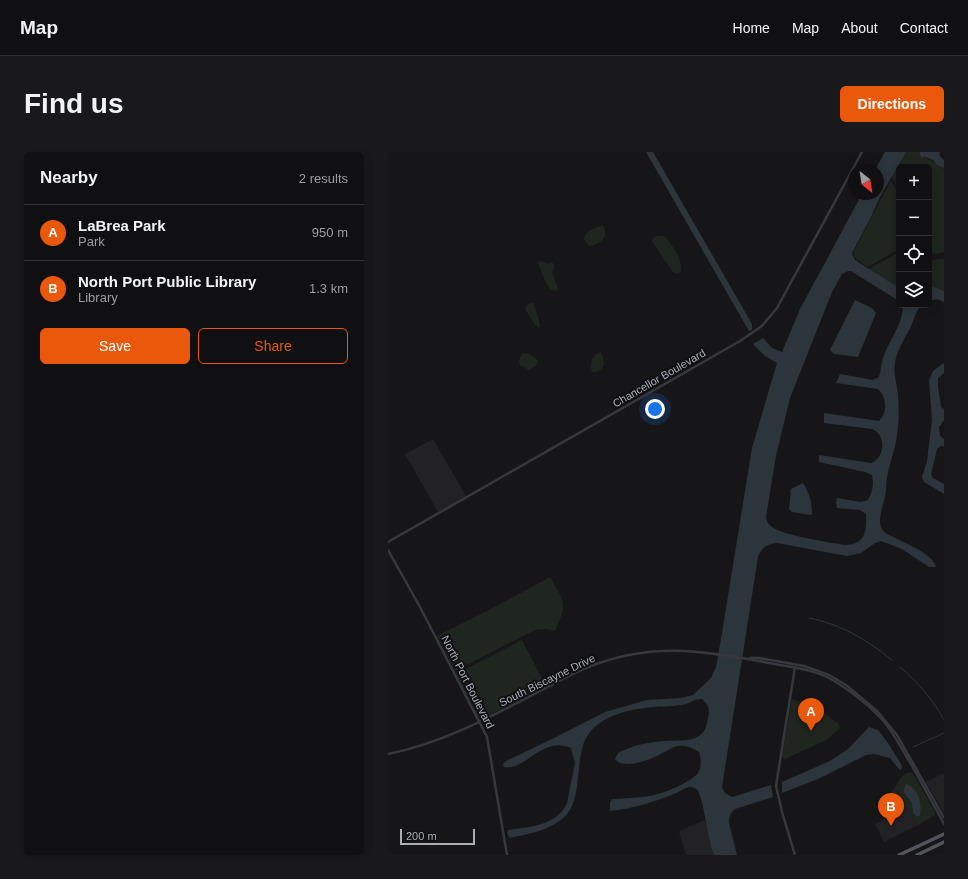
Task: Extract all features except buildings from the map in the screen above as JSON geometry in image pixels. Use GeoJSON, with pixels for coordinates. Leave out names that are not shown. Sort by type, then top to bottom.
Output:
{"type":"FeatureCollection","features":[{"type":"Feature","properties":{"kind":"main road"},"geometry":{"type":"LineString","coordinates":[[899,855],[944,834]]}},
{"type":"Feature","properties":{"kind":"main road"},"geometry":{"type":"LineString","coordinates":[[917,855],[944,842]]}},
{"type":"Feature","properties":{"kind":"street","name":"Chancellor Boulevard"},"geometry":{"type":"LineString","coordinates":[[388,542],[746,337],[762,326],[777,308],[860,153]]}},
{"type":"Feature","properties":{"kind":"street","name":"North Port Boulevard"},"geometry":{"type":"LineString","coordinates":[[388,550],[420,607],[487,737],[507,855]]}},
{"type":"Feature","properties":{"kind":"street","name":"South Biscayne Drive"},"geometry":{"type":"LineString","coordinates":[[388,754],[438,740],[480,722],[579,671],[613,659],[638,653],[662,650],[687,650],[717,653],[795,667],[814,672],[837,683],[863,702],[880,718],[895,736],[944,824]]}},
{"type":"Feature","properties":{"kind":"street","name":"South Biscayne Drive"},"geometry":{"type":"LineString","coordinates":[[744,658],[759,658],[811,668],[829,675],[850,689],[877,711],[894,731],[944,818]]}},
{"type":"Feature","properties":{"kind":"street"},"geometry":{"type":"LineString","coordinates":[[795,667],[776,786],[795,855]]}},
{"type":"Feature","properties":{"kind":"shaded area"},"geometry":{"type":"Polygon","coordinates":[[[646,152],[653,152],[752,324],[752,330],[749,331],[646,152]]]}},
{"type":"Feature","properties":{"kind":"shaded area"},"geometry":{"type":"Polygon","coordinates":[[[885,152],[906,152],[899,164],[896,164],[896,169],[884,190],[884,164],[878,164],[885,152]]]}},
{"type":"Feature","properties":{"kind":"shaded area"},"geometry":{"type":"Polygon","coordinates":[[[906,152],[918,152],[944,169],[944,252],[932,253],[932,164],[898,164],[906,152]]]}},
{"type":"Feature","properties":{"kind":"shaded area"},"geometry":{"type":"Polygon","coordinates":[[[919,152],[941,152],[939,155],[944,160],[944,168],[937,165],[933,160],[924,156],[922,158],[919,152]]]}},
{"type":"Feature","properties":{"kind":"shaded area"},"geometry":{"type":"Polygon","coordinates":[[[896,168],[896,185],[891,176],[896,168]]]}},
{"type":"Feature","properties":{"kind":"shaded area"},"geometry":{"type":"Polygon","coordinates":[[[891,180],[896,189],[896,251],[868,267],[856,259],[853,253],[881,200],[884,200],[884,193],[891,180]]]}},
{"type":"Feature","properties":{"kind":"shaded area"},"geometry":{"type":"Polygon","coordinates":[[[859,200],[879,200],[852,253],[855,260],[896,286],[896,299],[851,271],[842,274],[832,292],[790,398],[776,456],[766,518],[769,525],[772,527],[796,536],[845,545],[857,543],[861,540],[866,526],[866,514],[860,510],[837,508],[836,502],[837,498],[861,502],[868,500],[873,488],[872,475],[865,472],[819,462],[819,455],[871,463],[876,460],[881,452],[882,441],[877,432],[872,429],[824,423],[824,413],[879,421],[884,413],[885,401],[878,389],[836,383],[840,374],[873,380],[879,377],[883,358],[901,319],[903,308],[919,308],[900,348],[895,362],[899,415],[896,442],[887,475],[886,494],[881,511],[880,523],[884,532],[927,555],[936,566],[929,567],[902,549],[881,541],[875,543],[861,553],[847,556],[777,543],[767,545],[761,551],[758,557],[722,787],[725,793],[732,797],[771,785],[773,797],[735,809],[731,813],[729,823],[737,855],[714,855],[709,839],[701,798],[698,790],[692,787],[643,805],[610,811],[610,803],[612,799],[655,795],[676,788],[689,781],[698,773],[701,762],[699,752],[687,746],[671,748],[655,757],[636,763],[624,764],[615,759],[618,753],[641,744],[687,740],[699,736],[705,728],[709,712],[708,706],[702,699],[682,705],[630,710],[619,713],[600,723],[586,738],[582,749],[576,792],[571,808],[567,814],[561,820],[548,828],[510,838],[507,833],[508,830],[542,824],[557,816],[562,811],[567,803],[575,763],[571,748],[561,745],[552,746],[511,767],[504,767],[503,764],[506,761],[605,712],[647,700],[681,698],[693,695],[711,678],[716,667],[752,448],[777,363],[765,356],[753,344],[763,338],[772,348],[782,352],[800,309],[859,200]]]}},
{"type":"Feature","properties":{"kind":"shaded area"},"geometry":{"type":"Polygon","coordinates":[[[603,226],[605,230],[605,236],[603,239],[594,245],[588,245],[584,239],[586,234],[603,226]]]}},
{"type":"Feature","properties":{"kind":"shaded area"},"geometry":{"type":"Polygon","coordinates":[[[664,236],[676,252],[681,266],[681,271],[678,274],[673,272],[652,241],[654,237],[664,236]]]}},
{"type":"Feature","properties":{"kind":"shaded area"},"geometry":{"type":"Polygon","coordinates":[[[896,254],[896,286],[888,283],[867,270],[896,254]]]}},
{"type":"Feature","properties":{"kind":"shaded area"},"geometry":{"type":"Polygon","coordinates":[[[944,259],[944,291],[932,286],[932,260],[944,259]]]}},
{"type":"Feature","properties":{"kind":"shaded area"},"geometry":{"type":"Polygon","coordinates":[[[540,260],[548,264],[552,262],[555,266],[553,272],[558,289],[556,291],[551,290],[545,281],[538,263],[540,260]]]}},
{"type":"Feature","properties":{"kind":"shaded area"},"geometry":{"type":"Polygon","coordinates":[[[932,286],[944,291],[944,302],[937,299],[932,300],[932,286]]]}},
{"type":"Feature","properties":{"kind":"shaded area"},"geometry":{"type":"Polygon","coordinates":[[[855,300],[872,308],[876,313],[858,357],[834,354],[830,350],[855,300]]]}},
{"type":"Feature","properties":{"kind":"shaded area"},"geometry":{"type":"Polygon","coordinates":[[[530,303],[533,303],[539,319],[540,328],[535,325],[525,309],[530,303]]]}},
{"type":"Feature","properties":{"kind":"shaded area"},"geometry":{"type":"Polygon","coordinates":[[[600,352],[602,354],[604,364],[597,372],[592,372],[592,360],[600,352]]]}},
{"type":"Feature","properties":{"kind":"shaded area"},"geometry":{"type":"Polygon","coordinates":[[[523,353],[533,356],[538,361],[536,366],[529,370],[520,365],[519,360],[523,353]]]}},
{"type":"Feature","properties":{"kind":"shaded area"},"geometry":{"type":"Polygon","coordinates":[[[944,363],[944,373],[938,378],[938,387],[941,407],[944,409],[944,420],[939,427],[940,436],[944,439],[944,446],[937,449],[931,474],[933,478],[944,484],[944,494],[924,482],[922,477],[927,461],[932,420],[929,380],[933,371],[944,363]]]}},
{"type":"Feature","properties":{"kind":"shaded area"},"geometry":{"type":"Polygon","coordinates":[[[433,439],[466,496],[438,512],[405,454],[433,439]]]}},
{"type":"Feature","properties":{"kind":"shaded area"},"geometry":{"type":"Polygon","coordinates":[[[803,483],[811,502],[811,515],[792,512],[789,509],[791,489],[803,483]]]}},
{"type":"Feature","properties":{"kind":"shaded area"},"geometry":{"type":"Polygon","coordinates":[[[550,577],[562,598],[563,603],[562,614],[555,631],[546,629],[535,630],[455,671],[437,636],[550,577]]]}},
{"type":"Feature","properties":{"kind":"shaded area"},"geometry":{"type":"Polygon","coordinates":[[[522,640],[546,686],[480,720],[456,674],[522,640]]]}},
{"type":"Feature","properties":{"kind":"shaded area"},"geometry":{"type":"Polygon","coordinates":[[[792,699],[816,707],[839,724],[840,728],[826,740],[785,759],[782,757],[792,699]]]}},
{"type":"Feature","properties":{"kind":"shaded area"},"geometry":{"type":"Polygon","coordinates":[[[869,727],[878,730],[888,743],[901,764],[901,770],[890,758],[874,754],[866,755],[818,779],[782,793],[782,782],[830,761],[848,749],[869,727]]]}},
{"type":"Feature","properties":{"kind":"shaded area"},"geometry":{"type":"Polygon","coordinates":[[[911,772],[935,812],[935,815],[918,825],[898,791],[894,789],[905,774],[911,772]]]}},
{"type":"Feature","properties":{"kind":"shaded area"},"geometry":{"type":"Polygon","coordinates":[[[944,773],[944,814],[926,782],[944,773]]]}},
{"type":"Feature","properties":{"kind":"shaded area"},"geometry":{"type":"Polygon","coordinates":[[[906,784],[911,786],[918,796],[921,807],[919,816],[916,816],[913,812],[912,803],[904,792],[906,784]]]}},
{"type":"Feature","properties":{"kind":"shaded area"},"geometry":{"type":"Polygon","coordinates":[[[894,789],[898,791],[918,825],[884,842],[875,824],[893,815],[885,800],[894,789]]]}},
{"type":"Feature","properties":{"kind":"shaded area"},"geometry":{"type":"Polygon","coordinates":[[[705,820],[714,855],[686,855],[679,831],[705,820]]]}},
{"type":"Feature","properties":{"kind":"waterway"},"geometry":{"type":"LineString","coordinates":[[809,618],[832,624],[853,634],[892,660]]}},
{"type":"Feature","properties":{"kind":"waterway"},"geometry":{"type":"LineString","coordinates":[[900,667],[924,691],[944,720]]}},
{"type":"Feature","properties":{"kind":"waterway"},"geometry":{"type":"LineString","coordinates":[[913,747],[944,733]]}},
{"type":"Feature","properties":{"kind":"place","name":"LaBrea Park"},"geometry":{"type":"Point","coordinates":[811,731]}},
{"type":"Feature","properties":{"kind":"place","name":"North Port Public Library"},"geometry":{"type":"Point","coordinates":[891,826]}}]}
